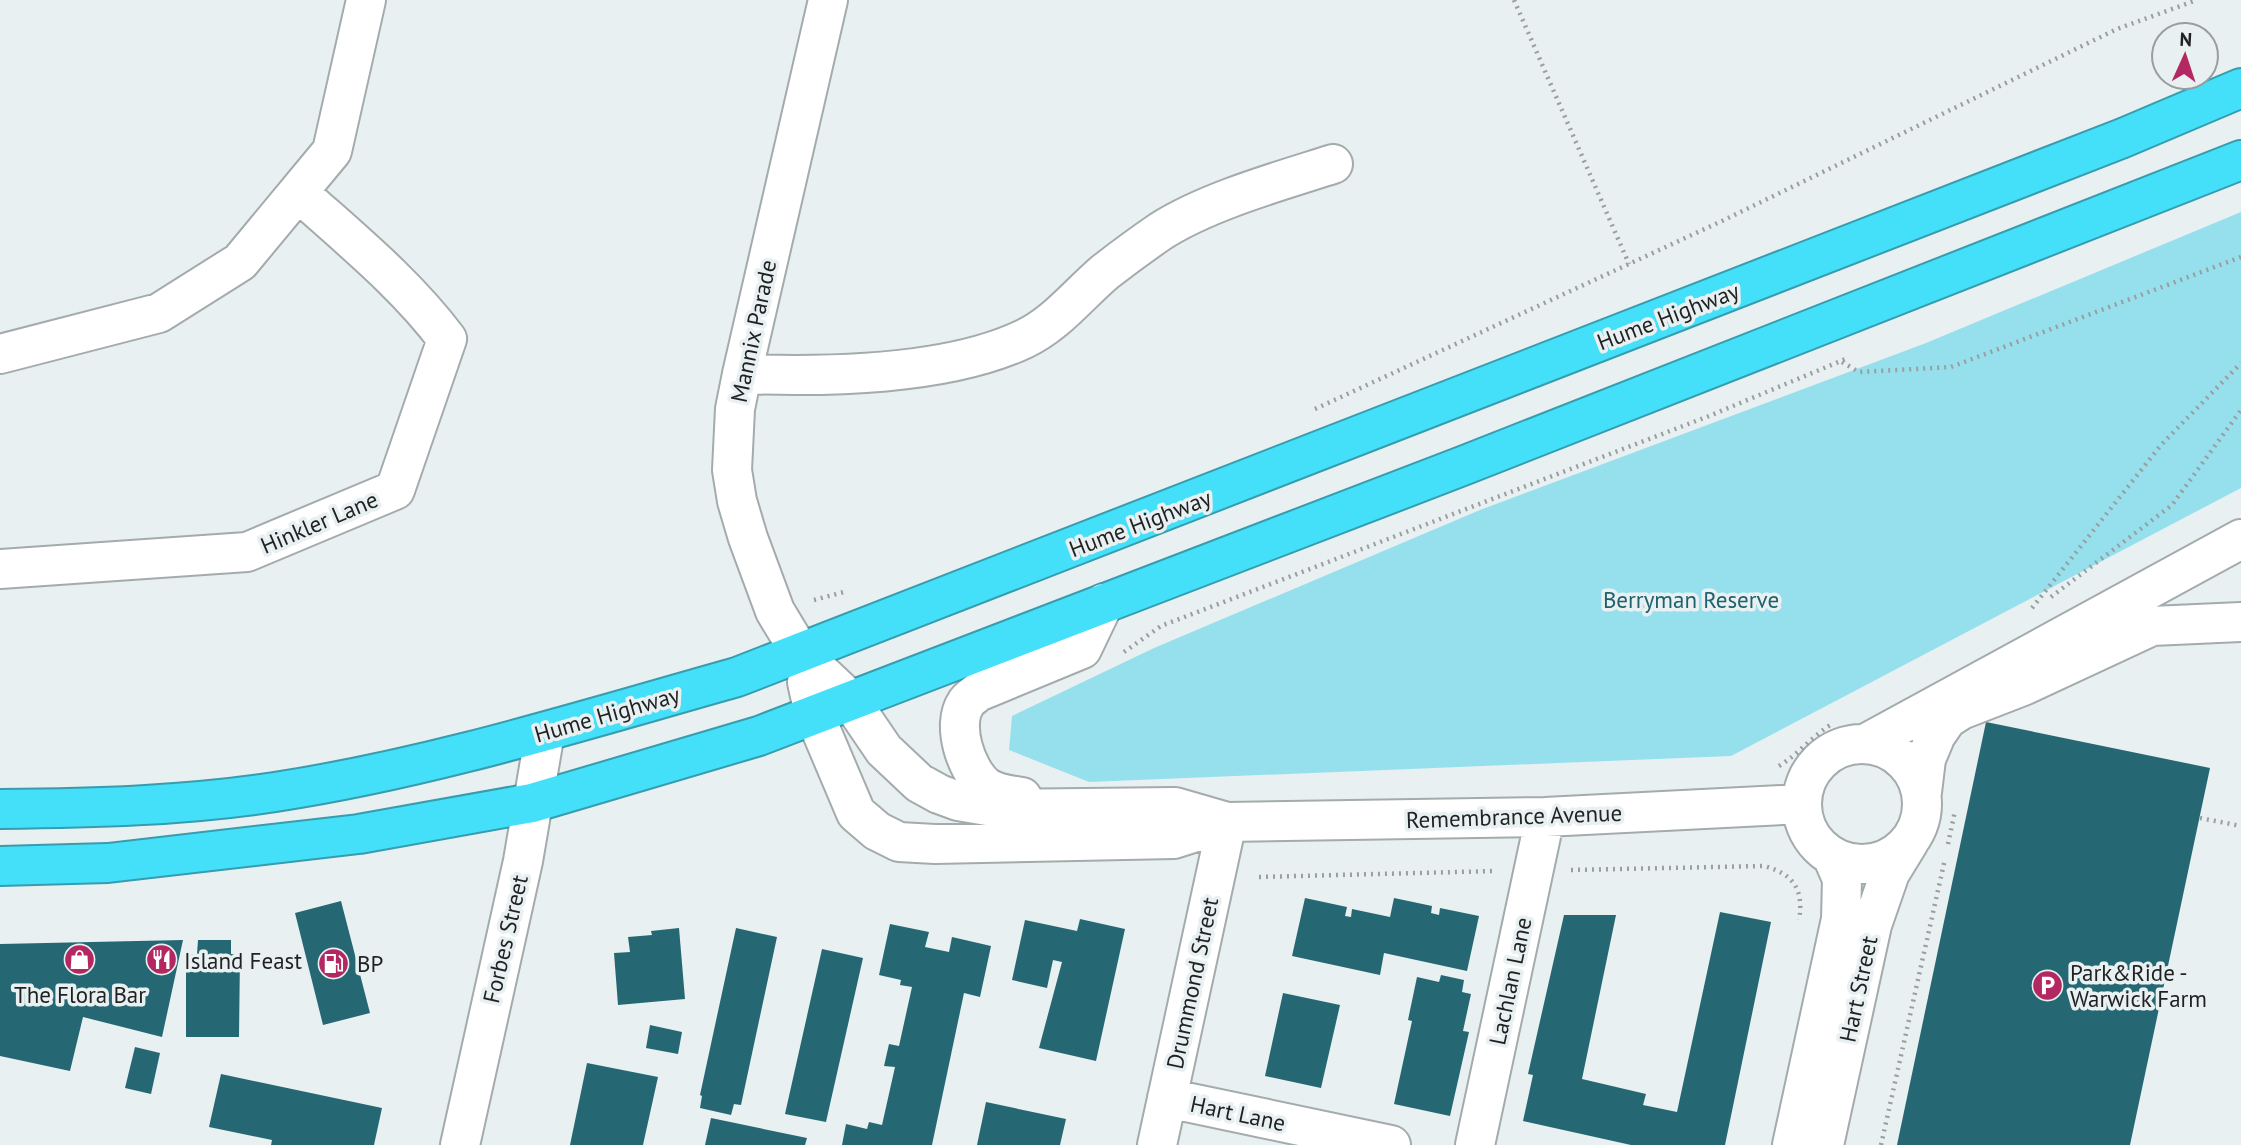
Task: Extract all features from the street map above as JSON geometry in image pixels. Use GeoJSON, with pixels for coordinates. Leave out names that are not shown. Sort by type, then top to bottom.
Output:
{"type":"FeatureCollection","features":[{"type":"Feature","properties":{"kind":"highway","name":"Hume Highway"},"geometry":{"type":"LineString","coordinates":[[0,809],[141,805],[273,792],[398,769],[545,732],[737,677],[2058,163],[2241,88]]}},
{"type":"Feature","properties":{"kind":"highway"},"geometry":{"type":"LineString","coordinates":[[0,866],[108,863],[359,834],[533,803],[759,736],[1465,465],[2241,160]]}},
{"type":"Feature","properties":{"kind":"street"},"geometry":{"type":"LineString","coordinates":[[0,354],[159,313],[240,262],[332,151],[366,0]]}},
{"type":"Feature","properties":{"kind":"street","name":"Mannix Parade"},"geometry":{"type":"LineString","coordinates":[[828,0],[741,373],[732,470],[737,501],[775,611],[801,654],[850,700]]}},
{"type":"Feature","properties":{"kind":"street"},"geometry":{"type":"LineString","coordinates":[[741,373],[786,375],[920,367],[999,349],[1046,326],[1105,272],[1163,230],[1250,190],[1333,164]]}},
{"type":"Feature","properties":{"kind":"street","name":"Hinkler Lane"},"geometry":{"type":"LineString","coordinates":[[0,569],[247,552],[395,490],[447,339],[429,314],[298,192]]}},
{"type":"Feature","properties":{"kind":"street"},"geometry":{"type":"LineString","coordinates":[[2241,539],[1850,732],[1845,746],[1821,761],[1805,785],[1802,804],[1810,834],[1832,856],[1866,864],[1883,860],[1910,840],[1923,808],[1926,758],[1947,719],[1961,710],[2023,686],[2151,626],[2241,622]]}},
{"type":"Feature","properties":{"kind":"street","name":"Remembrance Avenue"},"geometry":{"type":"LineString","coordinates":[[1098,808],[999,793],[986,786],[969,762],[960,727],[966,703],[978,692],[1082,649],[1104,603]]}},
{"type":"Feature","properties":{"kind":"street","name":"Mannix Parade"},"geometry":{"type":"LineString","coordinates":[[801,654],[814,714]]}},
{"type":"Feature","properties":{"kind":"street","name":"Remembrance Avenue"},"geometry":{"type":"LineString","coordinates":[[850,700],[884,750],[919,783],[958,802],[1005,809],[1175,807],[1227,822]]}},
{"type":"Feature","properties":{"kind":"street","name":"Remembrance Avenue"},"geometry":{"type":"LineString","coordinates":[[814,714],[856,813],[877,831],[900,842],[935,844],[1174,839],[1227,822],[1545,817],[1802,804]]}},
{"type":"Feature","properties":{"kind":"street","name":"Forbes Street"},"geometry":{"type":"LineString","coordinates":[[460,1145],[523,861],[545,732]]}},
{"type":"Feature","properties":{"kind":"street"},"geometry":{"type":"LineString","coordinates":[[1850,732],[1901,758],[1914,773],[1922,792]]}},
{"type":"Feature","properties":{"kind":"street","name":"Lachlan Lane"},"geometry":{"type":"LineString","coordinates":[[1475,1145],[1545,817]]}},
{"type":"Feature","properties":{"kind":"street","name":"Drummond Street"},"geometry":{"type":"LineString","coordinates":[[1157,1145],[1227,822]]}},
{"type":"Feature","properties":{"kind":"street","name":"Hart Street"},"geometry":{"type":"LineString","coordinates":[[1824,1145],[1872,925],[1891,873],[1910,840]]}},
{"type":"Feature","properties":{"kind":"street","name":"Hart Street"},"geometry":{"type":"LineString","coordinates":[[1792,1145],[1841,919],[1842,879],[1832,856]]}},
{"type":"Feature","properties":{"kind":"street","name":"Hart Lane"},"geometry":{"type":"LineString","coordinates":[[1167,1098],[1391,1145]]}},
{"type":"Feature","properties":{"kind":"path"},"geometry":{"type":"LineString","coordinates":[[1514,0],[1629,264]]}},
{"type":"Feature","properties":{"kind":"path"},"geometry":{"type":"LineString","coordinates":[[1304,414],[1882,145],[1982,93],[2106,34],[2197,0]]}},
{"type":"Feature","properties":{"kind":"path"},"geometry":{"type":"LineString","coordinates":[[1842,361],[1859,372],[1951,367],[2241,257]]}},
{"type":"Feature","properties":{"kind":"path"},"geometry":{"type":"LineString","coordinates":[[1120,655],[1161,626],[1709,416],[1854,356]]}},
{"type":"Feature","properties":{"kind":"path"},"geometry":{"type":"LineString","coordinates":[[2241,363],[2161,446],[2024,617],[2172,505],[2241,410]]}},
{"type":"Feature","properties":{"kind":"path"},"geometry":{"type":"LineString","coordinates":[[814,600],[850,590]]}},
{"type":"Feature","properties":{"kind":"path"},"geometry":{"type":"LineString","coordinates":[[1776,768],[1799,754],[1818,732],[1850,732]]}},
{"type":"Feature","properties":{"kind":"path"},"geometry":{"type":"LineString","coordinates":[[1881,1145],[1959,797]]}},
{"type":"Feature","properties":{"kind":"path"},"geometry":{"type":"LineString","coordinates":[[2200,818],[2241,826]]}},
{"type":"Feature","properties":{"kind":"path"},"geometry":{"type":"LineString","coordinates":[[1738,866],[1764,866],[1780,870],[1793,882],[1801,897],[1800,917]]}},
{"type":"Feature","properties":{"kind":"green space","name":"Berryman Reserve"},"geometry":{"type":"Polygon","coordinates":[[[2241,212],[2241,488],[1731,756],[1089,782],[1009,750],[1012,716],[1154,648],[1480,510],[1926,343],[2241,212]]]}},
{"type":"Feature","properties":{"kind":"building","name":"Park&Ride - Warwick Farm"},"geometry":{"type":"Polygon","coordinates":[[[1986,722],[2210,768],[2130,1145],[1897,1145],[1986,722]]]}},
{"type":"Feature","properties":{"kind":"building"},"geometry":{"type":"Polygon","coordinates":[[[1305,898],[1347,907],[1345,916],[1351,917],[1352,909],[1390,917],[1394,898],[1432,906],[1431,913],[1439,915],[1440,908],[1479,916],[1467,971],[1384,953],[1380,975],[1292,956],[1305,898]]]}},
{"type":"Feature","properties":{"kind":"building"},"geometry":{"type":"Polygon","coordinates":[[[341,901],[370,1013],[323,1025],[295,913],[341,901]]]}},
{"type":"Feature","properties":{"kind":"building"},"geometry":{"type":"Polygon","coordinates":[[[1720,912],[1771,922],[1725,1145],[1631,1145],[1523,1121],[1533,1075],[1528,1074],[1564,915],[1616,915],[1582,1079],[1646,1094],[1643,1105],[1677,1112],[1720,912]]]}},
{"type":"Feature","properties":{"kind":"building"},"geometry":{"type":"Polygon","coordinates":[[[1080,919],[1125,929],[1096,1061],[1039,1048],[1062,962],[1053,960],[1047,988],[1012,980],[1025,920],[1077,931],[1080,919]]]}},
{"type":"Feature","properties":{"kind":"building"},"geometry":{"type":"Polygon","coordinates":[[[890,924],[929,932],[925,947],[949,952],[952,937],[991,946],[980,997],[964,993],[932,1145],[842,1145],[846,1124],[867,1129],[869,1122],[882,1125],[895,1067],[884,1066],[889,1044],[899,1046],[912,987],[900,985],[901,980],[879,975],[890,924]]]}},
{"type":"Feature","properties":{"kind":"building"},"geometry":{"type":"Polygon","coordinates":[[[679,928],[685,999],[618,1005],[614,953],[630,952],[628,937],[652,935],[651,931],[679,928]]]}},
{"type":"Feature","properties":{"kind":"building"},"geometry":{"type":"Polygon","coordinates":[[[736,928],[777,937],[741,1105],[734,1104],[731,1115],[700,1108],[700,1095],[736,928]]]}},
{"type":"Feature","properties":{"kind":"building"},"geometry":{"type":"Polygon","coordinates":[[[183,940],[162,1037],[83,1017],[70,1071],[0,1056],[0,944],[183,940]]]}},
{"type":"Feature","properties":{"kind":"building"},"geometry":{"type":"Polygon","coordinates":[[[198,940],[231,940],[231,954],[240,955],[239,1037],[186,1037],[186,954],[197,954],[198,940]]]}},
{"type":"Feature","properties":{"kind":"building"},"geometry":{"type":"Polygon","coordinates":[[[822,949],[863,958],[826,1122],[785,1114],[822,949]]]}},
{"type":"Feature","properties":{"kind":"building"},"geometry":{"type":"Polygon","coordinates":[[[1441,975],[1464,980],[1462,992],[1471,994],[1463,1031],[1469,1032],[1450,1116],[1394,1104],[1412,1021],[1408,1020],[1417,977],[1439,982],[1441,975]]]}},
{"type":"Feature","properties":{"kind":"building"},"geometry":{"type":"Polygon","coordinates":[[[1283,993],[1340,1005],[1321,1088],[1265,1076],[1283,993]]]}},
{"type":"Feature","properties":{"kind":"building"},"geometry":{"type":"Polygon","coordinates":[[[650,1025],[682,1032],[678,1054],[646,1048],[650,1025]]]}},
{"type":"Feature","properties":{"kind":"building"},"geometry":{"type":"Polygon","coordinates":[[[135,1047],[160,1053],[151,1094],[125,1088],[135,1047]]]}},
{"type":"Feature","properties":{"kind":"building"},"geometry":{"type":"Polygon","coordinates":[[[587,1063],[658,1077],[643,1145],[570,1145],[587,1063]]]}},
{"type":"Feature","properties":{"kind":"building"},"geometry":{"type":"Polygon","coordinates":[[[221,1074],[382,1108],[374,1145],[271,1145],[272,1140],[209,1127],[221,1074]]]}},
{"type":"Feature","properties":{"kind":"building"},"geometry":{"type":"Polygon","coordinates":[[[986,1102],[1066,1119],[1060,1145],[977,1145],[986,1102]]]}},
{"type":"Feature","properties":{"kind":"building"},"geometry":{"type":"Polygon","coordinates":[[[711,1118],[807,1138],[805,1145],[705,1145],[711,1118]]]}},
{"type":"Feature","properties":{"kind":"place","name":"The Flora Bar"},"geometry":{"type":"Point","coordinates":[80,960]}},
{"type":"Feature","properties":{"kind":"place","name":"Island Feast"},"geometry":{"type":"Point","coordinates":[161,960]}},
{"type":"Feature","properties":{"kind":"place","name":"BP"},"geometry":{"type":"Point","coordinates":[334,963]}},
{"type":"Feature","properties":{"kind":"place","name":"Park&Ride - Warwick Farm"},"geometry":{"type":"Point","coordinates":[2047,985]}}]}
